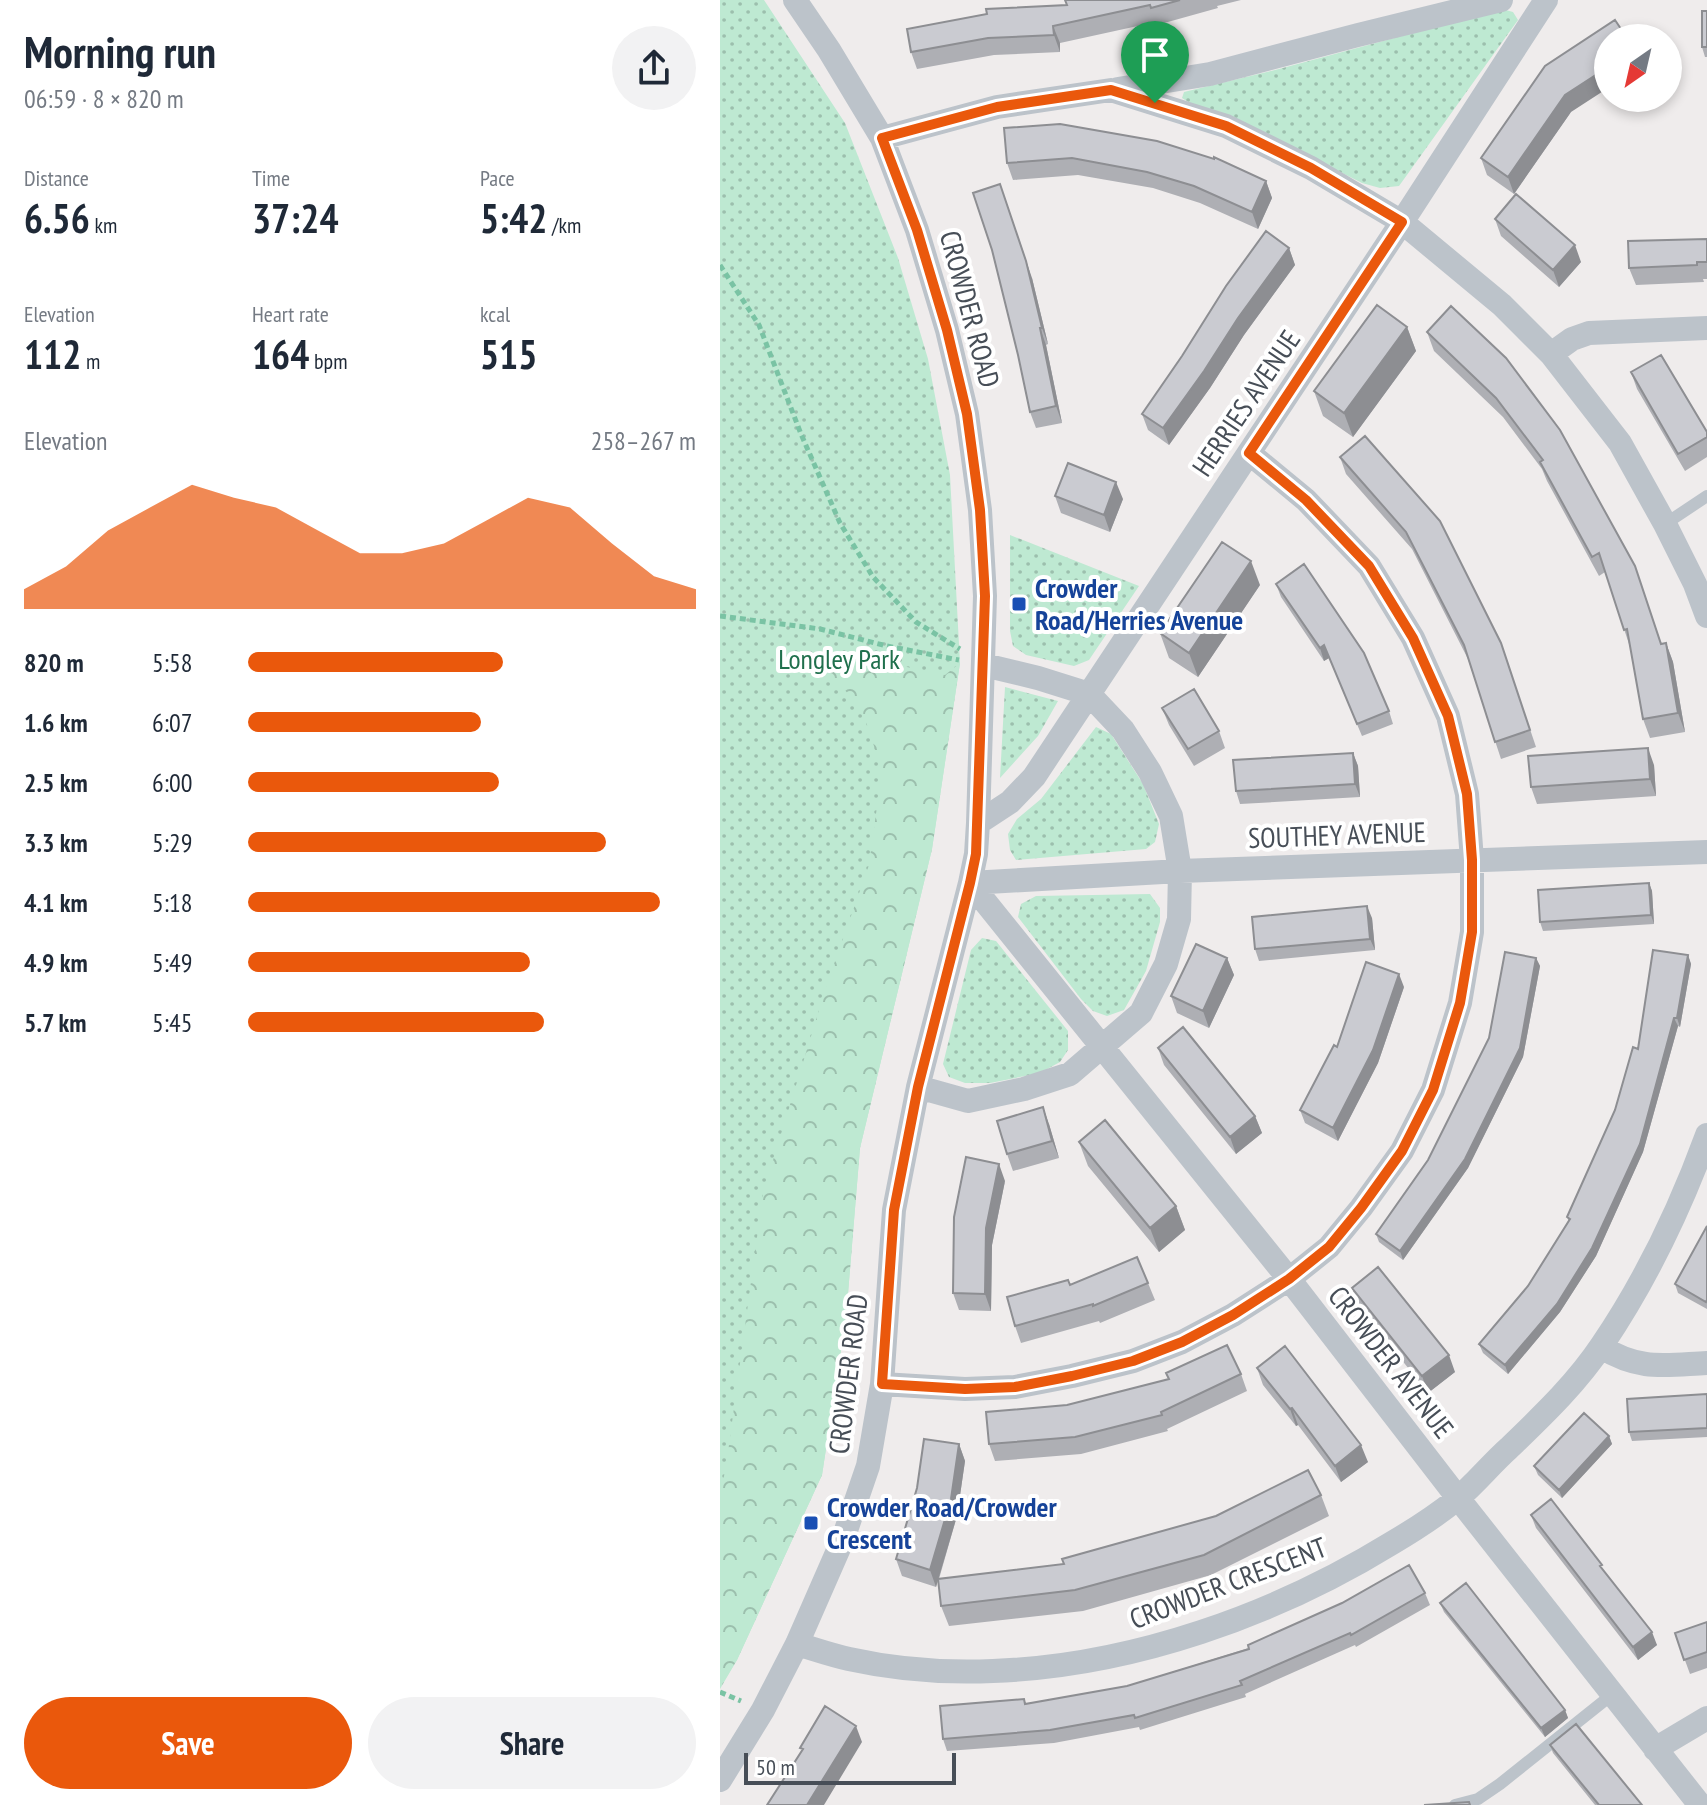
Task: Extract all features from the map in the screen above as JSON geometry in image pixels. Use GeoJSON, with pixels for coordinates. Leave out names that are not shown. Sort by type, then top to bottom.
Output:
{"type":"FeatureCollection","features":[{"type":"Feature","properties":{"kind":"street","name":"CROWDER ROAD"},"geometry":{"type":"LineString","coordinates":[[720,1780],[763,1710],[797,1644],[843,1539],[868,1466],[882,1384],[894,1210],[918,1087],[970,883],[978,823],[985,596],[980,510],[967,414],[947,330],[917,230],[882,138],[795,0]]}},
{"type":"Feature","properties":{"kind":"street"},"geometry":{"type":"LineString","coordinates":[[882,138],[997,107],[1210,74],[1501,0]]}},
{"type":"Feature","properties":{"kind":"street","name":"HERRIES AVENUE"},"geometry":{"type":"LineString","coordinates":[[978,823],[1010,802],[1034,777],[1546,0]]}},
{"type":"Feature","properties":{"kind":"street"},"geometry":{"type":"LineString","coordinates":[[1111,90],[1226,126],[1311,168],[1402,222],[1502,305],[1551,354],[1620,443],[1665,524],[1707,616]]}},
{"type":"Feature","properties":{"kind":"street"},"geometry":{"type":"LineString","coordinates":[[1551,354],[1572,339],[1589,333],[1707,328]]}},
{"type":"Feature","properties":{"kind":"street"},"geometry":{"type":"LineString","coordinates":[[882,1384],[965,1389],[1015,1387],[1072,1376],[1133,1361],[1182,1342],[1233,1315],[1289,1279],[1329,1247],[1402,1151],[1433,1090],[1460,1003],[1472,932],[1472,860],[1467,794],[1448,716],[1413,638],[1369,566],[1306,500],[1249,453]]}},
{"type":"Feature","properties":{"kind":"street"},"geometry":{"type":"LineString","coordinates":[[918,1087],[968,1101],[1024,1089],[1070,1074],[1141,1013],[1166,964],[1179,919],[1180,871],[1171,816],[1150,772],[1123,730],[1089,694],[984,665]]}},
{"type":"Feature","properties":{"kind":"street","name":"SOUTHEY AVENUE"},"geometry":{"type":"LineString","coordinates":[[970,883],[1180,871],[1707,852]]}},
{"type":"Feature","properties":{"kind":"street","name":"CROWDER AVENUE"},"geometry":{"type":"LineString","coordinates":[[970,883],[1289,1279],[1700,1805]]}},
{"type":"Feature","properties":{"kind":"street","name":"CROWDER CRESCENT"},"geometry":{"type":"LineString","coordinates":[[797,1644],[850,1659],[926,1670],[993,1671],[1061,1665],[1123,1655],[1218,1626],[1348,1570],[1458,1498],[1551,1408],[1601,1347],[1650,1265],[1703,1163],[1707,1135]]}},
{"type":"Feature","properties":{"kind":"street"},"geometry":{"type":"LineString","coordinates":[[1601,1347],[1629,1362],[1647,1366],[1707,1363]]}},
{"type":"Feature","properties":{"kind":"street"},"geometry":{"type":"LineString","coordinates":[[1655,1749],[1707,1718]]}},
{"type":"Feature","properties":{"kind":"lane"},"geometry":{"type":"LineString","coordinates":[[1665,524],[1707,496]]}},
{"type":"Feature","properties":{"kind":"lane"},"geometry":{"type":"LineString","coordinates":[[1455,1805],[1478,1799],[1489,1792],[1614,1693]]}},
{"type":"Feature","properties":{"kind":"path"},"geometry":{"type":"LineString","coordinates":[[720,265],[759,325],[840,523],[873,577],[916,622],[984,665]]}},
{"type":"Feature","properties":{"kind":"path"},"geometry":{"type":"LineString","coordinates":[[720,616],[820,629],[984,665]]}},
{"type":"Feature","properties":{"kind":"green space","name":"Longley Park"},"geometry":{"type":"Polygon","coordinates":[[[720,0],[764,0],[845,123],[898,258],[928,359],[950,475],[960,663],[932,849],[860,1148],[846,1318],[822,1475],[737,1660],[720,1689],[720,0]]]}},
{"type":"Feature","properties":{"kind":"green space"},"geometry":{"type":"Polygon","coordinates":[[[1502,9],[1513,12],[1518,20],[1399,186],[1380,188],[1362,183],[1243,123],[1182,98],[1184,92],[1502,9]]]}},
{"type":"Feature","properties":{"kind":"green space"},"geometry":{"type":"Polygon","coordinates":[[[1010,535],[1139,586],[1089,660],[1074,666],[1026,655],[1013,646],[1010,631],[1010,535]]]}},
{"type":"Feature","properties":{"kind":"green space"},"geometry":{"type":"Polygon","coordinates":[[[807,646],[945,675],[960,663],[932,849],[860,1148],[846,1318],[822,1475],[737,1660],[720,1684],[720,1494],[763,1193],[827,984],[869,865],[882,770],[862,710],[807,646]]]}},
{"type":"Feature","properties":{"kind":"green space"},"geometry":{"type":"Polygon","coordinates":[[[1005,687],[1058,701],[1038,736],[1000,778],[1005,687]]]}},
{"type":"Feature","properties":{"kind":"green space"},"geometry":{"type":"Polygon","coordinates":[[[1096,727],[1111,734],[1143,784],[1159,824],[1155,842],[1146,849],[1016,860],[1010,850],[1008,834],[1017,819],[1041,799],[1096,727]]]}},
{"type":"Feature","properties":{"kind":"green space"},"geometry":{"type":"Polygon","coordinates":[[[1150,894],[1160,908],[1160,922],[1146,971],[1124,1010],[1107,1016],[1093,1011],[1081,999],[1018,917],[1021,904],[1036,896],[1150,894]]]}},
{"type":"Feature","properties":{"kind":"green space"},"geometry":{"type":"Polygon","coordinates":[[[982,938],[996,941],[1068,1031],[1068,1050],[1060,1062],[1040,1073],[990,1083],[965,1083],[949,1077],[943,1064],[971,950],[982,938]]]}},
{"type":"Feature","properties":{"kind":"building"},"geometry":{"type":"Polygon","coordinates":[[[1065,0],[1180,0],[1053,26],[1054,35],[988,38],[911,52],[907,29],[987,14],[986,9],[1067,5],[1065,0]]]}},
{"type":"Feature","properties":{"kind":"building"},"geometry":{"type":"Polygon","coordinates":[[[1702,11],[1707,11],[1707,47],[1702,47],[1702,11]]]}},
{"type":"Feature","properties":{"kind":"building"},"geometry":{"type":"Polygon","coordinates":[[[1594,34],[1594,76],[1565,95],[1508,177],[1481,158],[1545,66],[1594,34]]]}},
{"type":"Feature","properties":{"kind":"building"},"geometry":{"type":"Polygon","coordinates":[[[1060,124],[1157,141],[1214,157],[1266,181],[1252,212],[1194,186],[1147,172],[1072,158],[1007,163],[1004,128],[1060,124]]]}},
{"type":"Feature","properties":{"kind":"building"},"geometry":{"type":"Polygon","coordinates":[[[1000,184],[1026,261],[1056,406],[1030,412],[992,250],[973,193],[1000,184]]]}},
{"type":"Feature","properties":{"kind":"building"},"geometry":{"type":"Polygon","coordinates":[[[1516,194],[1575,245],[1553,270],[1495,219],[1516,194]]]}},
{"type":"Feature","properties":{"kind":"building"},"geometry":{"type":"Polygon","coordinates":[[[1266,231],[1289,248],[1163,428],[1142,414],[1266,231]]]}},
{"type":"Feature","properties":{"kind":"building"},"geometry":{"type":"Polygon","coordinates":[[[1707,239],[1707,262],[1629,268],[1628,241],[1707,239]]]}},
{"type":"Feature","properties":{"kind":"building"},"geometry":{"type":"Polygon","coordinates":[[[1377,305],[1407,327],[1344,413],[1314,391],[1377,305]]]}},
{"type":"Feature","properties":{"kind":"building"},"geometry":{"type":"Polygon","coordinates":[[[1451,306],[1506,358],[1560,430],[1635,566],[1661,644],[1666,643],[1678,713],[1643,719],[1627,629],[1624,630],[1599,553],[1592,557],[1540,462],[1543,460],[1496,398],[1427,332],[1451,306]]]}},
{"type":"Feature","properties":{"kind":"building"},"geometry":{"type":"Polygon","coordinates":[[[1661,355],[1707,432],[1707,437],[1678,454],[1631,372],[1661,355]]]}},
{"type":"Feature","properties":{"kind":"building"},"geometry":{"type":"Polygon","coordinates":[[[1365,436],[1440,521],[1501,643],[1530,730],[1495,742],[1464,645],[1406,532],[1340,457],[1365,436]]]}},
{"type":"Feature","properties":{"kind":"building"},"geometry":{"type":"Polygon","coordinates":[[[1068,463],[1116,482],[1104,515],[1055,496],[1068,463]]]}},
{"type":"Feature","properties":{"kind":"building"},"geometry":{"type":"Polygon","coordinates":[[[1222,542],[1251,561],[1189,653],[1160,633],[1222,542]]]}},
{"type":"Feature","properties":{"kind":"building"},"geometry":{"type":"Polygon","coordinates":[[[1304,564],[1364,653],[1389,711],[1357,724],[1324,645],[1320,648],[1276,584],[1304,564]]]}},
{"type":"Feature","properties":{"kind":"building"},"geometry":{"type":"Polygon","coordinates":[[[1194,689],[1219,731],[1188,749],[1162,708],[1194,689]]]}},
{"type":"Feature","properties":{"kind":"building"},"geometry":{"type":"Polygon","coordinates":[[[1648,748],[1650,779],[1531,787],[1528,756],[1648,748]]]}},
{"type":"Feature","properties":{"kind":"building"},"geometry":{"type":"Polygon","coordinates":[[[1353,753],[1355,784],[1236,791],[1233,760],[1353,753]]]}},
{"type":"Feature","properties":{"kind":"building"},"geometry":{"type":"Polygon","coordinates":[[[1649,883],[1651,915],[1540,922],[1538,890],[1649,883]]]}},
{"type":"Feature","properties":{"kind":"building"},"geometry":{"type":"Polygon","coordinates":[[[1367,906],[1370,939],[1255,949],[1252,917],[1367,906]]]}},
{"type":"Feature","properties":{"kind":"building"},"geometry":{"type":"Polygon","coordinates":[[[1196,944],[1227,958],[1203,1011],[1171,996],[1196,944]]]}},
{"type":"Feature","properties":{"kind":"building"},"geometry":{"type":"Polygon","coordinates":[[[1653,950],[1688,955],[1677,1018],[1674,1018],[1640,1144],[1592,1248],[1557,1304],[1505,1365],[1479,1344],[1528,1286],[1570,1219],[1567,1217],[1615,1110],[1633,1047],[1638,1049],[1653,950]]]}},
{"type":"Feature","properties":{"kind":"building"},"geometry":{"type":"Polygon","coordinates":[[[1505,952],[1536,958],[1520,1048],[1465,1159],[1400,1251],[1376,1234],[1428,1160],[1489,1038],[1505,952]]]}},
{"type":"Feature","properties":{"kind":"building"},"geometry":{"type":"Polygon","coordinates":[[[1366,962],[1399,974],[1373,1050],[1333,1128],[1300,1110],[1334,1045],[1337,1047],[1366,962]]]}},
{"type":"Feature","properties":{"kind":"building"},"geometry":{"type":"Polygon","coordinates":[[[1183,1027],[1255,1116],[1230,1137],[1158,1048],[1183,1027]]]}},
{"type":"Feature","properties":{"kind":"building"},"geometry":{"type":"Polygon","coordinates":[[[1043,1107],[1052,1141],[1007,1154],[997,1121],[1043,1107]]]}},
{"type":"Feature","properties":{"kind":"building"},"geometry":{"type":"Polygon","coordinates":[[[1105,1120],[1176,1206],[1150,1228],[1079,1142],[1105,1120]]]}},
{"type":"Feature","properties":{"kind":"building"},"geometry":{"type":"Polygon","coordinates":[[[966,1157],[999,1164],[986,1228],[985,1294],[953,1293],[954,1217],[966,1157]]]}},
{"type":"Feature","properties":{"kind":"building"},"geometry":{"type":"Polygon","coordinates":[[[1707,1226],[1707,1300],[1706,1302],[1675,1284],[1707,1226]]]}},
{"type":"Feature","properties":{"kind":"building"},"geometry":{"type":"Polygon","coordinates":[[[1137,1257],[1148,1283],[1093,1306],[1015,1326],[1007,1297],[1068,1280],[1070,1285],[1137,1257]]]}},
{"type":"Feature","properties":{"kind":"building"},"geometry":{"type":"Polygon","coordinates":[[[1378,1267],[1449,1355],[1422,1376],[1352,1288],[1378,1267]]]}},
{"type":"Feature","properties":{"kind":"building"},"geometry":{"type":"Polygon","coordinates":[[[1227,1345],[1241,1374],[1161,1412],[1162,1415],[1075,1437],[989,1444],[986,1412],[1067,1405],[1169,1379],[1166,1373],[1227,1345]]]}},
{"type":"Feature","properties":{"kind":"building"},"geometry":{"type":"Polygon","coordinates":[[[1285,1346],[1361,1445],[1335,1466],[1292,1408],[1257,1368],[1285,1346]]]}},
{"type":"Feature","properties":{"kind":"building"},"geometry":{"type":"Polygon","coordinates":[[[1707,1394],[1707,1428],[1629,1432],[1627,1399],[1707,1394]]]}},
{"type":"Feature","properties":{"kind":"building"},"geometry":{"type":"Polygon","coordinates":[[[1584,1413],[1609,1436],[1559,1490],[1534,1466],[1584,1413]]]}},
{"type":"Feature","properties":{"kind":"building"},"geometry":{"type":"Polygon","coordinates":[[[924,1439],[959,1444],[951,1499],[930,1570],[896,1559],[917,1488],[924,1439]]]}},
{"type":"Feature","properties":{"kind":"building"},"geometry":{"type":"Polygon","coordinates":[[[1308,1470],[1321,1495],[1204,1555],[1075,1590],[941,1606],[938,1579],[1064,1564],[1062,1559],[1216,1516],[1308,1470]]]}},
{"type":"Feature","properties":{"kind":"building"},"geometry":{"type":"Polygon","coordinates":[[[1551,1499],[1652,1632],[1633,1647],[1531,1515],[1551,1499]]]}},
{"type":"Feature","properties":{"kind":"building"},"geometry":{"type":"Polygon","coordinates":[[[1409,1565],[1425,1593],[1351,1635],[1240,1681],[1242,1685],[1135,1718],[1134,1715],[1050,1730],[943,1739],[940,1706],[1024,1699],[1025,1704],[1127,1686],[1249,1649],[1248,1645],[1342,1603],[1409,1565]]]}},
{"type":"Feature","properties":{"kind":"building"},"geometry":{"type":"Polygon","coordinates":[[[1466,1583],[1565,1710],[1541,1728],[1440,1603],[1466,1583]]]}},
{"type":"Feature","properties":{"kind":"building"},"geometry":{"type":"Polygon","coordinates":[[[1707,1622],[1707,1652],[1684,1660],[1675,1633],[1707,1622]]]}},
{"type":"Feature","properties":{"kind":"building"},"geometry":{"type":"Polygon","coordinates":[[[825,1706],[856,1726],[807,1805],[767,1805],[803,1749],[800,1748],[825,1706]]]}},
{"type":"Feature","properties":{"kind":"building"},"geometry":{"type":"Polygon","coordinates":[[[1576,1724],[1642,1805],[1599,1805],[1550,1745],[1576,1724]]]}},
{"type":"Feature","properties":{"kind":"building"},"geometry":{"type":"Polygon","coordinates":[[[1469,1802],[1470,1805],[1424,1805],[1469,1802]]]}},
{"type":"Feature","properties":{"kind":"place","name":"Crowder Road/Herries Avenue"},"geometry":{"type":"Point","coordinates":[1019,604]}},
{"type":"Feature","properties":{"kind":"place","name":"Crowder Road/Crowder Crescent"},"geometry":{"type":"Point","coordinates":[811,1523]}},
{"type":"Feature","properties":{"kind":"route"},"geometry":{"type":"LineString","coordinates":[[1111,90],[1155,103],[1226,126],[1311,168],[1402,222],[1249,453],[1306,500],[1369,566],[1413,638],[1448,716],[1467,794],[1472,860],[1472,932],[1460,1003],[1433,1090],[1402,1151],[1329,1247],[1289,1279],[1233,1315],[1182,1342],[1133,1361],[1015,1387],[965,1389],[882,1384],[894,1210],[918,1087],[976,854],[985,596],[980,510],[967,414],[947,330],[917,230],[882,138],[997,107],[1111,90]]}}]}
